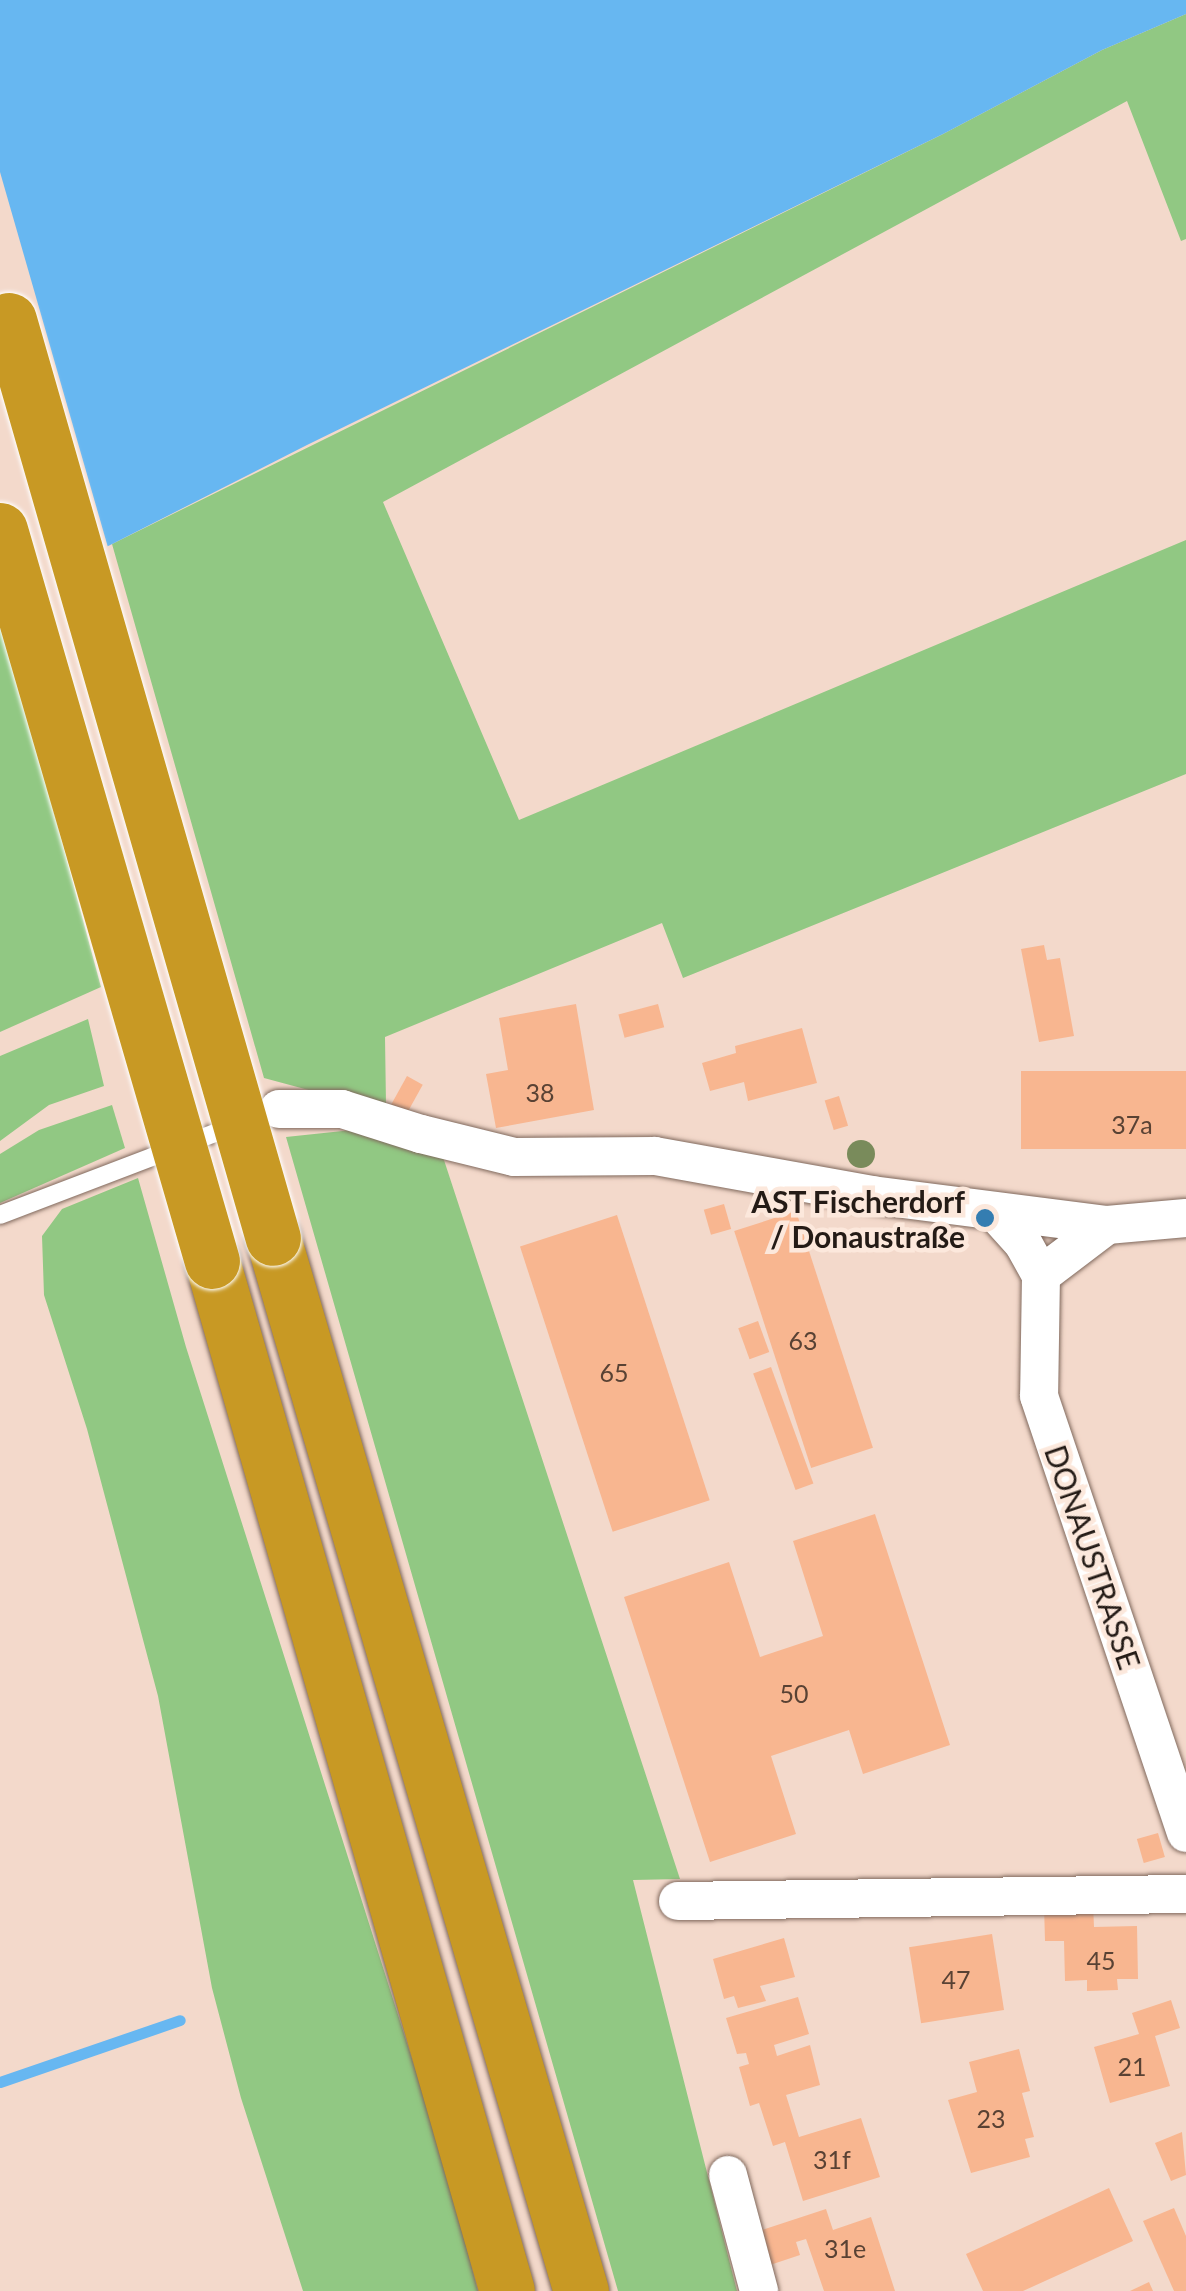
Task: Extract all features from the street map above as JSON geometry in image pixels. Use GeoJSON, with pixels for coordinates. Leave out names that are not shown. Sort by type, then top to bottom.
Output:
{"type":"FeatureCollection","features":[{"type":"Feature","properties":{"kind":"highway"},"geometry":{"type":"LineString","coordinates":[[0,289],[580,2291]]}},
{"type":"Feature","properties":{"kind":"highway"},"geometry":{"type":"LineString","coordinates":[[0,530],[507,2291]]}},
{"type":"Feature","properties":{"kind":"street"},"geometry":{"type":"LineString","coordinates":[[279,1109],[342,1108],[514,1157],[656,1156],[995,1212],[1108,1225],[1186,1218]]}},
{"type":"Feature","properties":{"kind":"street"},"geometry":{"type":"LineString","coordinates":[[995,1212],[1022,1243],[1041,1274],[1108,1225]]}},
{"type":"Feature","properties":{"kind":"street","name":"DONAUSTRASSE"},"geometry":{"type":"LineString","coordinates":[[1041,1274],[1039,1396],[1186,1833]]}},
{"type":"Feature","properties":{"kind":"street"},"geometry":{"type":"LineString","coordinates":[[678,1901],[1186,1894]]}},
{"type":"Feature","properties":{"kind":"street"},"geometry":{"type":"LineString","coordinates":[[728,2175],[759,2291]]}},
{"type":"Feature","properties":{"kind":"lane"},"geometry":{"type":"LineString","coordinates":[[0,1215],[279,1109]]}},
{"type":"Feature","properties":{"kind":"green space"},"geometry":{"type":"Polygon","coordinates":[[[1186,14],[1186,239],[1181,241],[1127,101],[383,502],[519,820],[1186,540],[1186,774],[683,978],[662,923],[385,1037],[386,1105],[379,1109],[264,1078],[112,544],[943,134],[1102,50],[1186,14]]]}},
{"type":"Feature","properties":{"kind":"green space"},"geometry":{"type":"Polygon","coordinates":[[[0,611],[101,987],[0,1032],[0,611]]]}},
{"type":"Feature","properties":{"kind":"green space"},"geometry":{"type":"Polygon","coordinates":[[[88,1019],[104,1086],[49,1105],[0,1141],[0,1056],[88,1019]]]}},
{"type":"Feature","properties":{"kind":"green space"},"geometry":{"type":"Polygon","coordinates":[[[112,1105],[125,1148],[0,1203],[0,1154],[39,1130],[112,1105]]]}},
{"type":"Feature","properties":{"kind":"green space"},"geometry":{"type":"Polygon","coordinates":[[[352,1130],[443,1157],[680,1879],[633,1880],[737,2291],[618,2291],[286,1137],[352,1130]]]}},
{"type":"Feature","properties":{"kind":"green space"},"geometry":{"type":"Polygon","coordinates":[[[138,1178],[186,1347],[440,2147],[478,2291],[303,2291],[241,2098],[212,1988],[158,1696],[87,1429],[44,1295],[42,1236],[62,1209],[138,1178]]]}},
{"type":"Feature","properties":{"kind":"water"},"geometry":{"type":"Polygon","coordinates":[[[0,0],[1186,0],[1186,14],[1102,50],[943,134],[307,445],[0,601],[0,0]]]}},
{"type":"Feature","properties":{"kind":"pier"},"geometry":{"type":"Polygon","coordinates":[[[0,172],[109,551],[0,606],[0,172]]]}},
{"type":"Feature","properties":{"kind":"building"},"geometry":{"type":"Polygon","coordinates":[[[1044,945],[1047,960],[1060,958],[1074,1036],[1039,1042],[1021,949],[1044,945]]]}},
{"type":"Feature","properties":{"kind":"building"},"geometry":{"type":"Polygon","coordinates":[[[576,1004],[594,1110],[496,1128],[486,1074],[508,1070],[499,1018],[576,1004]]]}},
{"type":"Feature","properties":{"kind":"building"},"geometry":{"type":"Polygon","coordinates":[[[658,1004],[664,1027],[625,1038],[618,1015],[658,1004]]]}},
{"type":"Feature","properties":{"kind":"building"},"geometry":{"type":"Polygon","coordinates":[[[802,1028],[817,1083],[748,1101],[744,1082],[710,1091],[702,1063],[736,1053],[735,1046],[802,1028]]]}},
{"type":"Feature","properties":{"kind":"building"},"geometry":{"type":"Polygon","coordinates":[[[1021,1071],[1186,1071],[1186,1149],[1021,1149],[1021,1071]]]}},
{"type":"Feature","properties":{"kind":"building"},"geometry":{"type":"Polygon","coordinates":[[[407,1076],[423,1085],[406,1114],[391,1106],[407,1076]]]}},
{"type":"Feature","properties":{"kind":"building"},"geometry":{"type":"Polygon","coordinates":[[[839,1096],[848,1126],[834,1130],[825,1100],[839,1096]]]}},
{"type":"Feature","properties":{"kind":"building"},"geometry":{"type":"Polygon","coordinates":[[[724,1204],[731,1229],[711,1235],[704,1210],[724,1204]]]}},
{"type":"Feature","properties":{"kind":"building"},"geometry":{"type":"Polygon","coordinates":[[[796,1211],[873,1448],[811,1468],[734,1231],[796,1211]]]}},
{"type":"Feature","properties":{"kind":"building"},"geometry":{"type":"Polygon","coordinates":[[[617,1215],[710,1500],[613,1532],[520,1247],[617,1215]]]}},
{"type":"Feature","properties":{"kind":"building"},"geometry":{"type":"Polygon","coordinates":[[[758,1321],[769,1352],[750,1359],[738,1328],[758,1321]]]}},
{"type":"Feature","properties":{"kind":"building"},"geometry":{"type":"Polygon","coordinates":[[[771,1367],[813,1484],[796,1490],[753,1373],[771,1367]]]}},
{"type":"Feature","properties":{"kind":"building"},"geometry":{"type":"Polygon","coordinates":[[[875,1514],[950,1745],[863,1774],[849,1730],[771,1756],[796,1834],[710,1862],[624,1597],[729,1562],[760,1657],[823,1636],[793,1541],[875,1514]]]}},
{"type":"Feature","properties":{"kind":"building"},"geometry":{"type":"Polygon","coordinates":[[[1158,1833],[1165,1857],[1144,1863],[1137,1839],[1158,1833]]]}},
{"type":"Feature","properties":{"kind":"building"},"geometry":{"type":"Polygon","coordinates":[[[1093,1904],[1094,1927],[1137,1926],[1138,1979],[1117,1979],[1118,1990],[1087,1991],[1087,1980],[1065,1981],[1064,1941],[1045,1941],[1044,1905],[1093,1904]]]}},
{"type":"Feature","properties":{"kind":"building"},"geometry":{"type":"Polygon","coordinates":[[[992,1934],[1004,2010],[921,2023],[909,1947],[992,1934]]]}},
{"type":"Feature","properties":{"kind":"building"},"geometry":{"type":"Polygon","coordinates":[[[784,1938],[795,1977],[760,1986],[766,2001],[738,2008],[734,1996],[724,1999],[713,1959],[784,1938]]]}},
{"type":"Feature","properties":{"kind":"building"},"geometry":{"type":"Polygon","coordinates":[[[798,1997],[809,2034],[774,2045],[777,2056],[810,2045],[820,2085],[786,2095],[799,2137],[861,2118],[880,2177],[803,2201],[785,2142],[773,2146],[759,2103],[750,2106],[739,2067],[749,2064],[746,2053],[737,2054],[726,2018],[798,1997]]]}},
{"type":"Feature","properties":{"kind":"building"},"geometry":{"type":"Polygon","coordinates":[[[1171,2000],[1180,2028],[1155,2036],[1170,2086],[1110,2103],[1094,2047],[1139,2034],[1132,2013],[1171,2000]]]}},
{"type":"Feature","properties":{"kind":"building"},"geometry":{"type":"Polygon","coordinates":[[[1019,2049],[1030,2091],[1022,2093],[1034,2137],[1025,2139],[1030,2157],[971,2173],[948,2100],[977,2092],[969,2062],[1019,2049]]]}},
{"type":"Feature","properties":{"kind":"building"},"geometry":{"type":"Polygon","coordinates":[[[1182,2132],[1186,2175],[1171,2181],[1155,2143],[1182,2132]]]}},
{"type":"Feature","properties":{"kind":"building"},"geometry":{"type":"Polygon","coordinates":[[[1109,2188],[1133,2241],[1023,2291],[983,2291],[966,2254],[1109,2188]]]}},
{"type":"Feature","properties":{"kind":"building"},"geometry":{"type":"Polygon","coordinates":[[[1174,2208],[1186,2236],[1186,2291],[1174,2291],[1143,2221],[1174,2208]]]}},
{"type":"Feature","properties":{"kind":"building"},"geometry":{"type":"Polygon","coordinates":[[[826,2209],[833,2230],[871,2217],[895,2291],[824,2291],[806,2239],[796,2242],[800,2255],[770,2265],[759,2231],[826,2209]]]}},
{"type":"Feature","properties":{"kind":"building"},"geometry":{"type":"Polygon","coordinates":[[[1149,2282],[1153,2291],[1130,2291],[1149,2282]]]}},
{"type":"Feature","properties":{"kind":"waterway"},"geometry":{"type":"LineString","coordinates":[[0,2082],[180,2020]]}},
{"type":"Feature","properties":{"kind":"place","name":"AST Fischerdorf / Donaustraße"},"geometry":{"type":"Point","coordinates":[985,1218]}}]}
